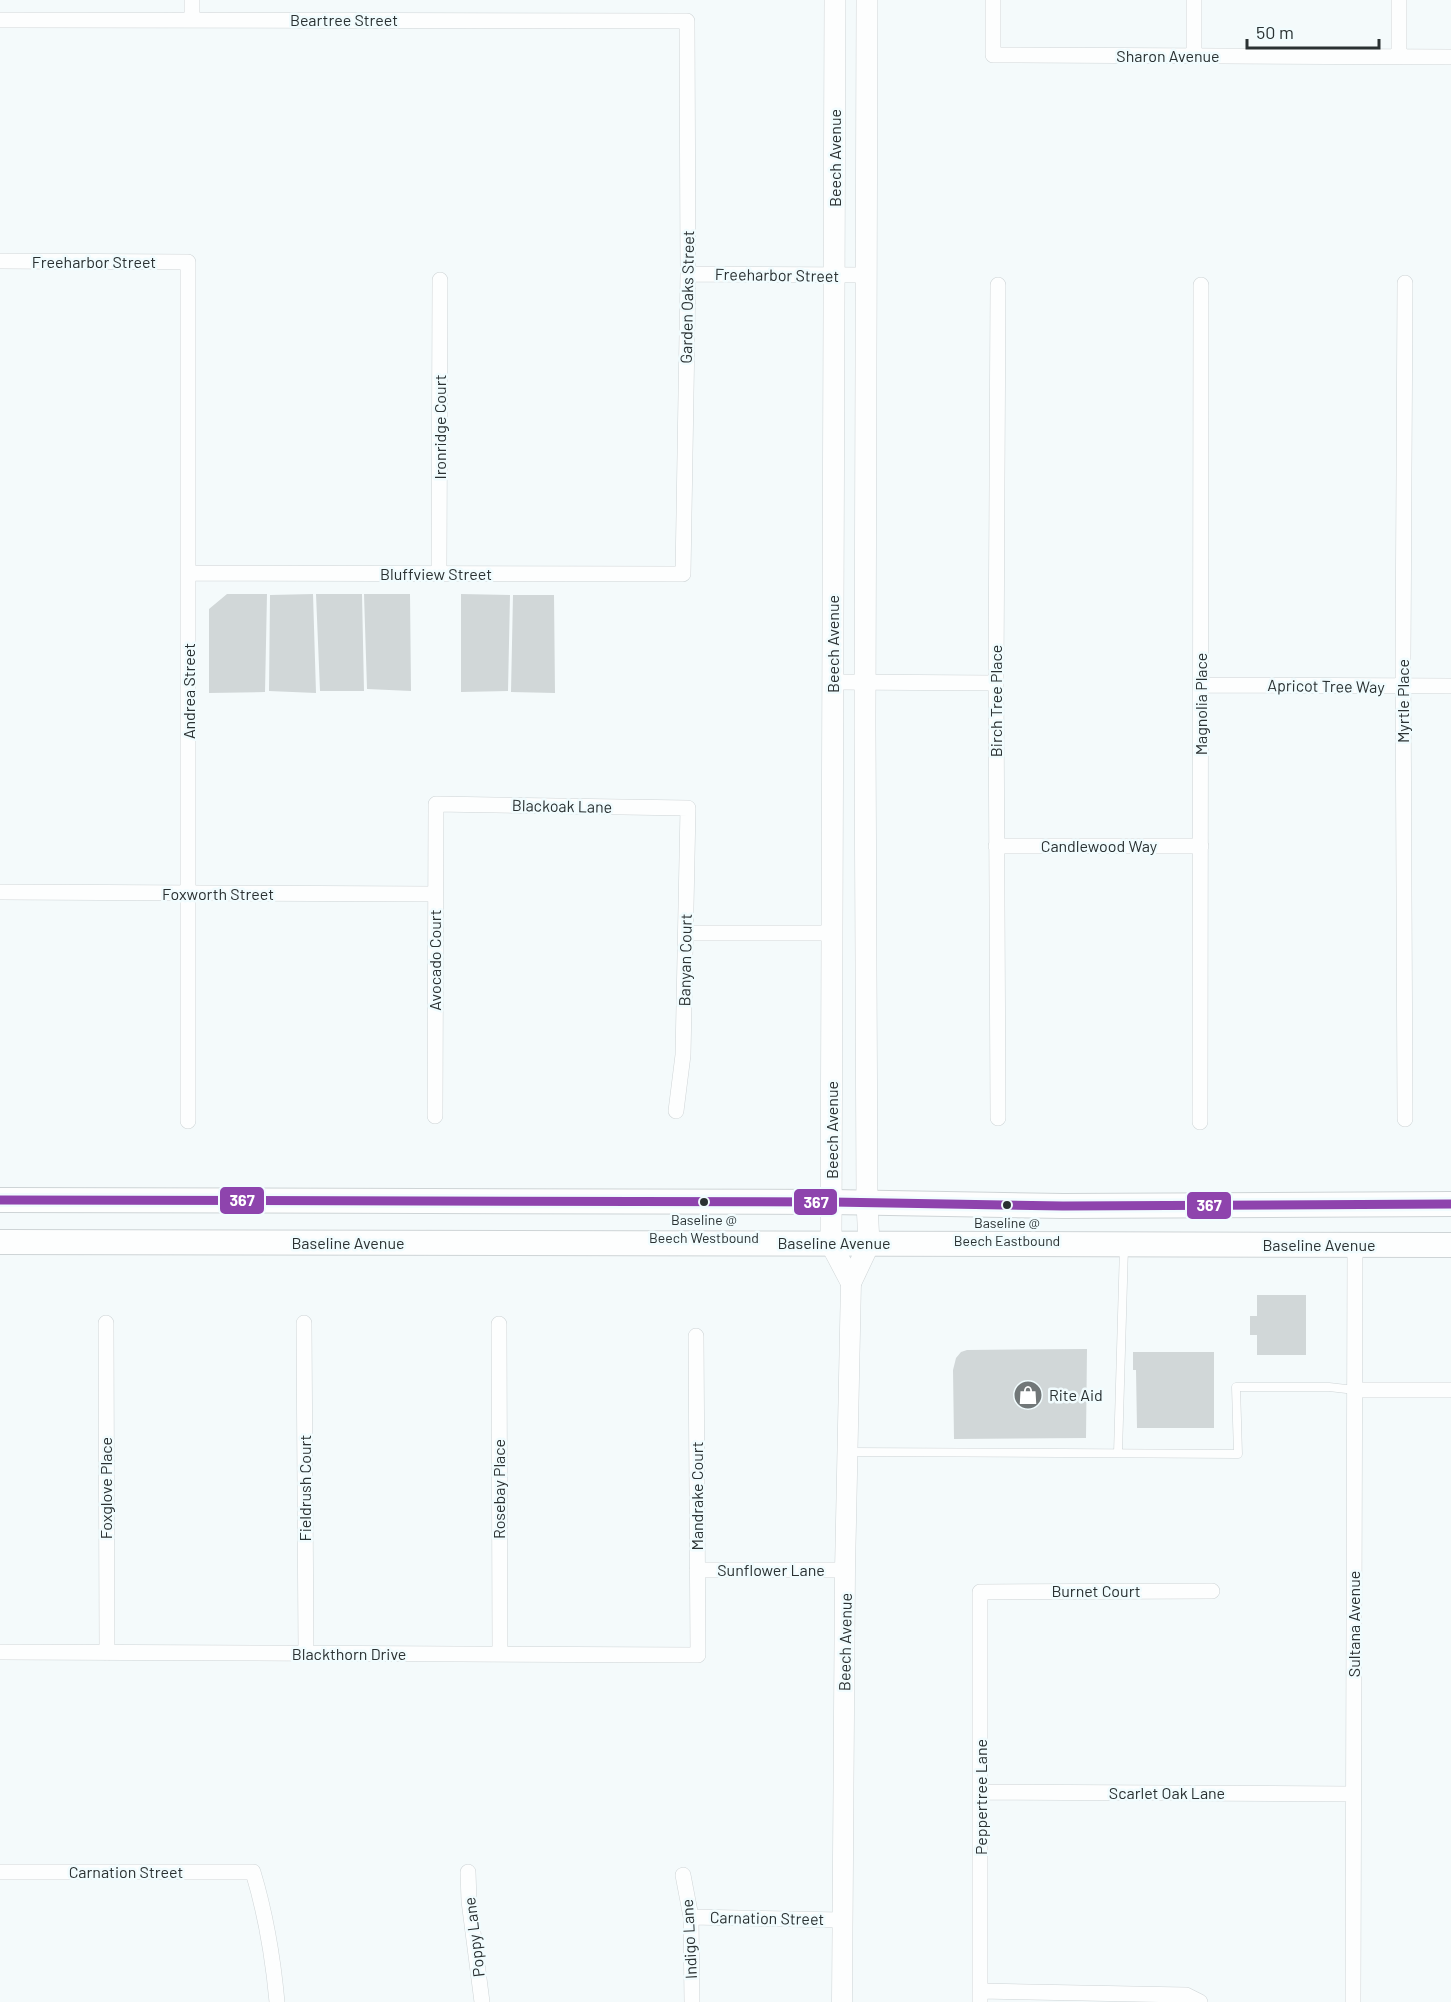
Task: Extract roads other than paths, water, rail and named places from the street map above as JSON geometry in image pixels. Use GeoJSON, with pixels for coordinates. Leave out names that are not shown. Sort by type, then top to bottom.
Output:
{"type":"FeatureCollection","features":[{"type":"Feature","properties":{"kind":"main road","name":"Beech Avenue"},"geometry":{"type":"LineString","coordinates":[[835,0],[831,1244],[851,1282]]}},
{"type":"Feature","properties":{"kind":"main road","name":"Beech Avenue"},"geometry":{"type":"LineString","coordinates":[[851,1282],[869,1244],[866,682],[867,0]]}},
{"type":"Feature","properties":{"kind":"main road"},"geometry":{"type":"LineString","coordinates":[[0,1200],[832,1202],[1063,1206],[1451,1204]]}},
{"type":"Feature","properties":{"kind":"main road","name":"Baseline Avenue"},"geometry":{"type":"LineString","coordinates":[[0,1242],[1451,1245]]}},
{"type":"Feature","properties":{"kind":"street"},"geometry":{"type":"LineString","coordinates":[[192,0],[192,20]]}},
{"type":"Feature","properties":{"kind":"street","name":"Sharon Avenue"},"geometry":{"type":"LineString","coordinates":[[993,0],[993,55],[1451,57]]}},
{"type":"Feature","properties":{"kind":"street"},"geometry":{"type":"LineString","coordinates":[[1194,0],[1194,56]]}},
{"type":"Feature","properties":{"kind":"street"},"geometry":{"type":"LineString","coordinates":[[1399,0],[1399,57]]}},
{"type":"Feature","properties":{"kind":"street","name":"Beartree Street"},"geometry":{"type":"LineString","coordinates":[[0,20],[687,21]]}},
{"type":"Feature","properties":{"kind":"street","name":"Garden Oaks Street"},"geometry":{"type":"LineString","coordinates":[[683,574],[688,274],[687,21]]}},
{"type":"Feature","properties":{"kind":"street","name":"Freeharbor Street"},"geometry":{"type":"LineString","coordinates":[[0,261],[188,262]]}},
{"type":"Feature","properties":{"kind":"street","name":"Andrea Street"},"geometry":{"type":"LineString","coordinates":[[188,262],[188,1121]]}},
{"type":"Feature","properties":{"kind":"street","name":"Freeharbor Street"},"geometry":{"type":"LineString","coordinates":[[688,274],[866,275]]}},
{"type":"Feature","properties":{"kind":"street","name":"Ironridge Court"},"geometry":{"type":"LineString","coordinates":[[439,574],[440,279]]}},
{"type":"Feature","properties":{"kind":"street","name":"Myrtle Place"},"geometry":{"type":"LineString","coordinates":[[1405,283],[1403,686],[1405,1119]]}},
{"type":"Feature","properties":{"kind":"street","name":"Birch Tree Place"},"geometry":{"type":"LineString","coordinates":[[998,285],[996,683],[998,1118]]}},
{"type":"Feature","properties":{"kind":"street","name":"Magnolia Place"},"geometry":{"type":"LineString","coordinates":[[1200,1122],[1201,285]]}},
{"type":"Feature","properties":{"kind":"street","name":"Bluffview Street"},"geometry":{"type":"LineString","coordinates":[[189,573],[683,574]]}},
{"type":"Feature","properties":{"kind":"street"},"geometry":{"type":"LineString","coordinates":[[833,682],[996,683]]}},
{"type":"Feature","properties":{"kind":"street","name":"Apricot Tree Way"},"geometry":{"type":"LineString","coordinates":[[1202,685],[1451,686]]}},
{"type":"Feature","properties":{"kind":"street","name":"Blackoak Lane"},"geometry":{"type":"LineString","coordinates":[[436,804],[688,808]]}},
{"type":"Feature","properties":{"kind":"street","name":"Avocado Court"},"geometry":{"type":"LineString","coordinates":[[435,1116],[436,804]]}},
{"type":"Feature","properties":{"kind":"street","name":"Banyan Court"},"geometry":{"type":"LineString","coordinates":[[676,1111],[683,1055],[688,808]]}},
{"type":"Feature","properties":{"kind":"street","name":"Candlewood Way"},"geometry":{"type":"LineString","coordinates":[[996,846],[1201,846]]}},
{"type":"Feature","properties":{"kind":"street","name":"Foxworth Street"},"geometry":{"type":"LineString","coordinates":[[0,892],[435,894]]}},
{"type":"Feature","properties":{"kind":"street"},"geometry":{"type":"LineString","coordinates":[[686,933],[832,933]]}},
{"type":"Feature","properties":{"kind":"street","name":"Sultana Avenue"},"geometry":{"type":"LineString","coordinates":[[1353,2002],[1355,1246]]}},
{"type":"Feature","properties":{"kind":"street","name":"Beech Avenue"},"geometry":{"type":"LineString","coordinates":[[842,2002],[845,1570],[851,1282]]}},
{"type":"Feature","properties":{"kind":"street","name":"Foxglove Place"},"geometry":{"type":"LineString","coordinates":[[106,1323],[107,1653]]}},
{"type":"Feature","properties":{"kind":"street","name":"Fieldrush Court"},"geometry":{"type":"LineString","coordinates":[[304,1323],[306,1653]]}},
{"type":"Feature","properties":{"kind":"street","name":"Rosebay Place"},"geometry":{"type":"LineString","coordinates":[[499,1324],[500,1654]]}},
{"type":"Feature","properties":{"kind":"street","name":"Mandrake Court"},"geometry":{"type":"LineString","coordinates":[[696,1336],[698,1655]]}},
{"type":"Feature","properties":{"kind":"street"},"geometry":{"type":"LineString","coordinates":[[1355,1390],[1451,1390]]}},
{"type":"Feature","properties":{"kind":"street","name":"Sunflower Lane"},"geometry":{"type":"LineString","coordinates":[[697,1570],[845,1570]]}},
{"type":"Feature","properties":{"kind":"street","name":"Burnet Court"},"geometry":{"type":"LineString","coordinates":[[980,1592],[1212,1591]]}},
{"type":"Feature","properties":{"kind":"street","name":"Peppertree Lane"},"geometry":{"type":"LineString","coordinates":[[980,1592],[980,1997]]}},
{"type":"Feature","properties":{"kind":"street","name":"Blackthorn Drive"},"geometry":{"type":"LineString","coordinates":[[0,1652],[698,1655]]}},
{"type":"Feature","properties":{"kind":"street","name":"Scarlet Oak Lane"},"geometry":{"type":"LineString","coordinates":[[981,1792],[1353,1794]]}},
{"type":"Feature","properties":{"kind":"street","name":"Carnation Street"},"geometry":{"type":"LineString","coordinates":[[0,1872],[253,1872],[271,1948],[277,2002]]}},
{"type":"Feature","properties":{"kind":"street","name":"Poppy Lane"},"geometry":{"type":"LineString","coordinates":[[468,1872],[469,1901],[482,2002]]}},
{"type":"Feature","properties":{"kind":"street","name":"Indigo Lane"},"geometry":{"type":"LineString","coordinates":[[683,1875],[691,1917],[693,2002]]}},
{"type":"Feature","properties":{"kind":"street","name":"Carnation Street"},"geometry":{"type":"LineString","coordinates":[[691,1917],[842,1920]]}},
{"type":"Feature","properties":{"kind":"street"},"geometry":{"type":"LineString","coordinates":[[980,1997],[1186,1995],[1200,2002]]}},
{"type":"Feature","properties":{"kind":"lane"},"geometry":{"type":"LineString","coordinates":[[1118,1453],[1124,1243]]}},
{"type":"Feature","properties":{"kind":"lane"},"geometry":{"type":"LineString","coordinates":[[848,1452],[1238,1454],[1236,1387],[1329,1387],[1355,1390]]}},
{"type":"Feature","properties":{"kind":"place","name":"Baseline @ Beech Westbound"},"geometry":{"type":"Point","coordinates":[704,1202]}},
{"type":"Feature","properties":{"kind":"place","name":"Baseline @ Beech Eastbound"},"geometry":{"type":"Point","coordinates":[1007,1205]}},
{"type":"Feature","properties":{"kind":"place","name":"Rite Aid"},"geometry":{"type":"Point","coordinates":[1028,1395]}}]}
